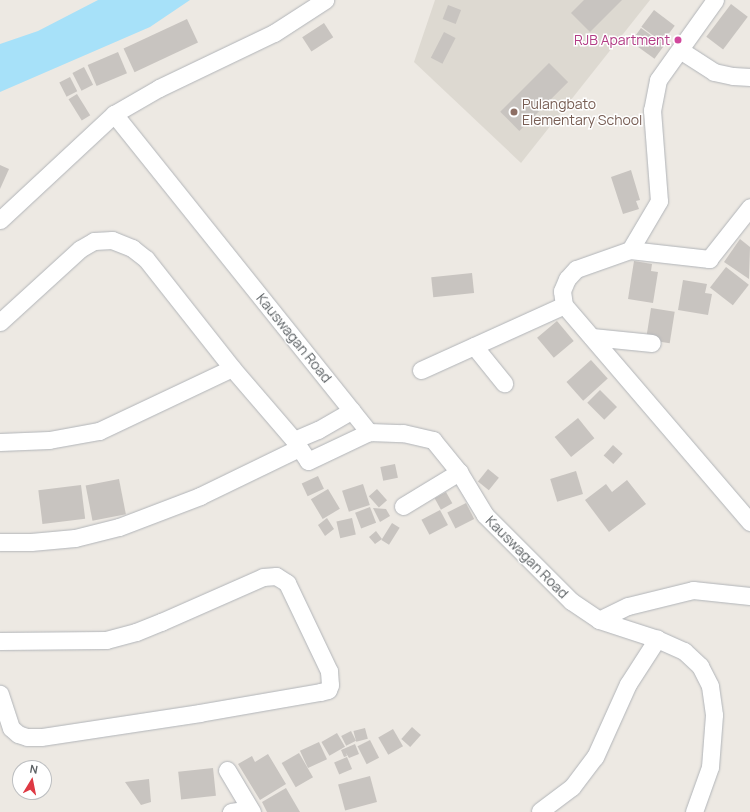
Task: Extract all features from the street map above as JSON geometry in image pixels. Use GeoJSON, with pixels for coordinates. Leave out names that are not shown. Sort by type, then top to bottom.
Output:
{"type":"FeatureCollection","features":[{"type":"Feature","properties":{"kind":"street"},"geometry":{"type":"LineString","coordinates":[[0,220],[114,114],[159,88],[274,33],[325,0]]}},
{"type":"Feature","properties":{"kind":"street"},"geometry":{"type":"LineString","coordinates":[[630,250],[659,201],[652,110],[658,80],[715,0]]}},
{"type":"Feature","properties":{"kind":"street"},"geometry":{"type":"LineString","coordinates":[[680,50],[714,72],[733,76],[750,77]]}},
{"type":"Feature","properties":{"kind":"street","name":"Kauswagan Road"},"geometry":{"type":"LineString","coordinates":[[114,114],[369,432],[403,432],[433,440],[459,472],[485,515],[571,601],[599,620],[684,651],[700,666],[710,686],[714,715],[710,767],[694,812]]}},
{"type":"Feature","properties":{"kind":"street"},"geometry":{"type":"LineString","coordinates":[[750,207],[709,259],[630,250],[576,269],[567,279],[562,291],[564,305],[750,522]]}},
{"type":"Feature","properties":{"kind":"street"},"geometry":{"type":"LineString","coordinates":[[0,322],[80,249],[94,241],[112,240],[132,248],[146,259],[232,368],[296,444],[308,461],[369,432]]}},
{"type":"Feature","properties":{"kind":"street"},"geometry":{"type":"LineString","coordinates":[[420,370],[564,305]]}},
{"type":"Feature","properties":{"kind":"street"},"geometry":{"type":"LineString","coordinates":[[592,337],[652,343]]}},
{"type":"Feature","properties":{"kind":"street"},"geometry":{"type":"LineString","coordinates":[[474,346],[504,383]]}},
{"type":"Feature","properties":{"kind":"street"},"geometry":{"type":"LineString","coordinates":[[0,442],[49,440],[99,431],[232,368]]}},
{"type":"Feature","properties":{"kind":"street"},"geometry":{"type":"LineString","coordinates":[[0,542],[32,542],[75,538],[119,527],[200,496],[296,444],[352,410]]}},
{"type":"Feature","properties":{"kind":"street"},"geometry":{"type":"LineString","coordinates":[[403,506],[459,472]]}},
{"type":"Feature","properties":{"kind":"street"},"geometry":{"type":"LineString","coordinates":[[0,641],[106,640],[155,624],[263,577],[276,576],[287,583],[329,672],[330,684],[328,690],[320,692],[200,713],[41,737],[27,737],[18,734],[11,728],[0,694]]}},
{"type":"Feature","properties":{"kind":"street"},"geometry":{"type":"LineString","coordinates":[[599,620],[628,606],[693,590],[750,596]]}},
{"type":"Feature","properties":{"kind":"street"},"geometry":{"type":"LineString","coordinates":[[540,811],[572,787],[595,757],[628,684],[657,640]]}},
{"type":"Feature","properties":{"kind":"street"},"geometry":{"type":"LineString","coordinates":[[227,770],[251,810],[231,812]]}},
{"type":"Feature","properties":{"kind":"shaded area","name":"Pulangbato Elementary School"},"geometry":{"type":"Polygon","coordinates":[[[435,0],[650,0],[521,163],[414,62],[435,0]]]}},
{"type":"Feature","properties":{"kind":"water"},"geometry":{"type":"Polygon","coordinates":[[[98,0],[190,0],[150,27],[0,92],[0,44],[38,31],[98,0]]]}},
{"type":"Feature","properties":{"kind":"building"},"geometry":{"type":"Polygon","coordinates":[[[584,0],[622,0],[590,32],[571,13],[584,0]]]}},
{"type":"Feature","properties":{"kind":"building"},"geometry":{"type":"Polygon","coordinates":[[[731,4],[748,17],[723,49],[706,37],[731,4]]]}},
{"type":"Feature","properties":{"kind":"building"},"geometry":{"type":"Polygon","coordinates":[[[448,5],[461,10],[456,24],[443,19],[448,5]]]}},
{"type":"Feature","properties":{"kind":"building"},"geometry":{"type":"Polygon","coordinates":[[[654,10],[675,26],[662,42],[641,27],[654,10]]]}},
{"type":"Feature","properties":{"kind":"building"},"geometry":{"type":"Polygon","coordinates":[[[187,19],[198,43],[135,72],[124,49],[187,19]]]}},
{"type":"Feature","properties":{"kind":"building"},"geometry":{"type":"Polygon","coordinates":[[[324,23],[333,37],[311,51],[302,37],[324,23]]]}},
{"type":"Feature","properties":{"kind":"building"},"geometry":{"type":"Polygon","coordinates":[[[641,28],[664,45],[654,59],[631,42],[641,28]]]}},
{"type":"Feature","properties":{"kind":"building"},"geometry":{"type":"Polygon","coordinates":[[[444,32],[456,38],[442,64],[431,58],[444,32]]]}},
{"type":"Feature","properties":{"kind":"building"},"geometry":{"type":"Polygon","coordinates":[[[118,52],[127,73],[97,86],[88,65],[118,52]]]}},
{"type":"Feature","properties":{"kind":"building"},"geometry":{"type":"Polygon","coordinates":[[[549,63],[568,82],[519,131],[500,112],[549,63]]]}},
{"type":"Feature","properties":{"kind":"building"},"geometry":{"type":"Polygon","coordinates":[[[84,67],[93,85],[81,91],[72,73],[84,67]]]}},
{"type":"Feature","properties":{"kind":"building"},"geometry":{"type":"Polygon","coordinates":[[[70,77],[77,91],[67,97],[59,82],[70,77]]]}},
{"type":"Feature","properties":{"kind":"building"},"geometry":{"type":"Polygon","coordinates":[[[77,94],[90,115],[82,121],[69,99],[77,94]]]}},
{"type":"Feature","properties":{"kind":"building"},"geometry":{"type":"Polygon","coordinates":[[[0,165],[9,169],[0,189],[0,165]]]}},
{"type":"Feature","properties":{"kind":"building"},"geometry":{"type":"Polygon","coordinates":[[[631,170],[640,200],[636,201],[639,209],[623,214],[611,177],[631,170]]]}},
{"type":"Feature","properties":{"kind":"building"},"geometry":{"type":"Polygon","coordinates":[[[740,239],[750,247],[749,279],[724,262],[740,239]]]}},
{"type":"Feature","properties":{"kind":"building"},"geometry":{"type":"Polygon","coordinates":[[[634,261],[652,264],[651,271],[658,272],[653,303],[628,299],[634,261]]]}},
{"type":"Feature","properties":{"kind":"building"},"geometry":{"type":"Polygon","coordinates":[[[726,267],[749,285],[733,305],[710,287],[726,267]]]}},
{"type":"Feature","properties":{"kind":"building"},"geometry":{"type":"Polygon","coordinates":[[[472,273],[474,293],[433,297],[431,277],[472,273]]]}},
{"type":"Feature","properties":{"kind":"building"},"geometry":{"type":"Polygon","coordinates":[[[683,280],[707,284],[705,293],[712,294],[708,315],[678,310],[683,280]]]}},
{"type":"Feature","properties":{"kind":"building"},"geometry":{"type":"Polygon","coordinates":[[[651,308],[675,312],[670,343],[646,340],[651,308]]]}},
{"type":"Feature","properties":{"kind":"building"},"geometry":{"type":"Polygon","coordinates":[[[557,321],[574,341],[554,358],[537,338],[557,321]]]}},
{"type":"Feature","properties":{"kind":"building"},"geometry":{"type":"Polygon","coordinates":[[[591,360],[608,379],[583,401],[566,382],[591,360]]]}},
{"type":"Feature","properties":{"kind":"building"},"geometry":{"type":"Polygon","coordinates":[[[600,390],[617,407],[604,420],[587,403],[600,390]]]}},
{"type":"Feature","properties":{"kind":"building"},"geometry":{"type":"Polygon","coordinates":[[[578,418],[594,438],[571,457],[555,437],[578,418]]]}},
{"type":"Feature","properties":{"kind":"building"},"geometry":{"type":"Polygon","coordinates":[[[613,445],[623,454],[613,464],[604,455],[613,445]]]}},
{"type":"Feature","properties":{"kind":"building"},"geometry":{"type":"Polygon","coordinates":[[[395,464],[398,478],[383,481],[380,467],[395,464]]]}},
{"type":"Feature","properties":{"kind":"building"},"geometry":{"type":"Polygon","coordinates":[[[488,469],[499,478],[489,490],[478,481],[488,469]]]}},
{"type":"Feature","properties":{"kind":"building"},"geometry":{"type":"Polygon","coordinates":[[[576,471],[583,494],[557,502],[550,479],[576,471]]]}},
{"type":"Feature","properties":{"kind":"building"},"geometry":{"type":"Polygon","coordinates":[[[318,476],[324,489],[308,496],[302,484],[318,476]]]}},
{"type":"Feature","properties":{"kind":"building"},"geometry":{"type":"Polygon","coordinates":[[[119,479],[126,514],[92,521],[86,485],[119,479]]]}},
{"type":"Feature","properties":{"kind":"building"},"geometry":{"type":"Polygon","coordinates":[[[627,480],[646,504],[609,532],[585,500],[606,484],[612,492],[627,480]]]}},
{"type":"Feature","properties":{"kind":"building"},"geometry":{"type":"Polygon","coordinates":[[[363,484],[370,505],[349,512],[342,491],[363,484]]]}},
{"type":"Feature","properties":{"kind":"building"},"geometry":{"type":"Polygon","coordinates":[[[81,485],[85,519],[42,524],[38,490],[81,485]]]}},
{"type":"Feature","properties":{"kind":"building"},"geometry":{"type":"Polygon","coordinates":[[[328,489],[340,509],[323,519],[311,499],[328,489]]]}},
{"type":"Feature","properties":{"kind":"building"},"geometry":{"type":"Polygon","coordinates":[[[377,489],[387,500],[379,508],[369,496],[377,489]]]}},
{"type":"Feature","properties":{"kind":"building"},"geometry":{"type":"Polygon","coordinates":[[[446,492],[452,503],[441,510],[435,498],[446,492]]]}},
{"type":"Feature","properties":{"kind":"building"},"geometry":{"type":"Polygon","coordinates":[[[466,503],[474,519],[455,529],[447,513],[466,503]]]}},
{"type":"Feature","properties":{"kind":"building"},"geometry":{"type":"Polygon","coordinates":[[[370,507],[376,523],[361,529],[355,513],[370,507]]]}},
{"type":"Feature","properties":{"kind":"building"},"geometry":{"type":"Polygon","coordinates":[[[373,508],[386,509],[390,516],[380,522],[373,508]]]}},
{"type":"Feature","properties":{"kind":"building"},"geometry":{"type":"Polygon","coordinates":[[[440,510],[448,525],[429,535],[421,520],[440,510]]]}},
{"type":"Feature","properties":{"kind":"building"},"geometry":{"type":"Polygon","coordinates":[[[327,518],[334,529],[325,536],[318,525],[327,518]]]}},
{"type":"Feature","properties":{"kind":"building"},"geometry":{"type":"Polygon","coordinates":[[[352,518],[356,535],[340,538],[336,522],[352,518]]]}},
{"type":"Feature","properties":{"kind":"building"},"geometry":{"type":"Polygon","coordinates":[[[392,523],[400,528],[389,545],[381,540],[392,523]]]}},
{"type":"Feature","properties":{"kind":"building"},"geometry":{"type":"Polygon","coordinates":[[[376,531],[382,539],[375,544],[369,537],[376,531]]]}},
{"type":"Feature","properties":{"kind":"building"},"geometry":{"type":"Polygon","coordinates":[[[412,727],[421,735],[410,747],[401,739],[412,727]]]}},
{"type":"Feature","properties":{"kind":"building"},"geometry":{"type":"Polygon","coordinates":[[[365,728],[368,739],[356,742],[353,731],[365,728]]]}},
{"type":"Feature","properties":{"kind":"building"},"geometry":{"type":"Polygon","coordinates":[[[393,729],[403,746],[388,755],[378,738],[393,729]]]}},
{"type":"Feature","properties":{"kind":"building"},"geometry":{"type":"Polygon","coordinates":[[[351,731],[356,741],[346,746],[341,736],[351,731]]]}},
{"type":"Feature","properties":{"kind":"building"},"geometry":{"type":"Polygon","coordinates":[[[337,733],[345,747],[329,756],[321,742],[337,733]]]}},
{"type":"Feature","properties":{"kind":"building"},"geometry":{"type":"Polygon","coordinates":[[[370,740],[379,758],[367,764],[358,746],[370,740]]]}},
{"type":"Feature","properties":{"kind":"building"},"geometry":{"type":"Polygon","coordinates":[[[319,742],[327,759],[308,768],[300,751],[319,742]]]}},
{"type":"Feature","properties":{"kind":"building"},"geometry":{"type":"Polygon","coordinates":[[[355,744],[359,754],[349,758],[346,753],[347,756],[344,757],[341,750],[355,744]]]}},
{"type":"Feature","properties":{"kind":"building"},"geometry":{"type":"Polygon","coordinates":[[[299,753],[313,777],[296,787],[282,763],[299,753]]]}},
{"type":"Feature","properties":{"kind":"building"},"geometry":{"type":"Polygon","coordinates":[[[268,754],[286,784],[260,800],[238,764],[252,756],[255,762],[268,754]]]}},
{"type":"Feature","properties":{"kind":"building"},"geometry":{"type":"Polygon","coordinates":[[[347,757],[352,769],[339,774],[334,762],[347,757]]]}},
{"type":"Feature","properties":{"kind":"building"},"geometry":{"type":"Polygon","coordinates":[[[213,768],[216,796],[181,800],[178,772],[213,768]]]}},
{"type":"Feature","properties":{"kind":"building"},"geometry":{"type":"Polygon","coordinates":[[[370,776],[377,802],[345,811],[338,785],[370,776]]]}},
{"type":"Feature","properties":{"kind":"building"},"geometry":{"type":"Polygon","coordinates":[[[149,779],[151,802],[141,805],[125,782],[149,779]]]}},
{"type":"Feature","properties":{"kind":"building"},"geometry":{"type":"Polygon","coordinates":[[[286,788],[300,812],[267,812],[262,802],[286,788]]]}},
{"type":"Feature","properties":{"kind":"place","name":"RJB Apartment"},"geometry":{"type":"Point","coordinates":[678,40]}},
{"type":"Feature","properties":{"kind":"place","name":"Pulangbato Elementary School"},"geometry":{"type":"Point","coordinates":[514,112]}}]}
